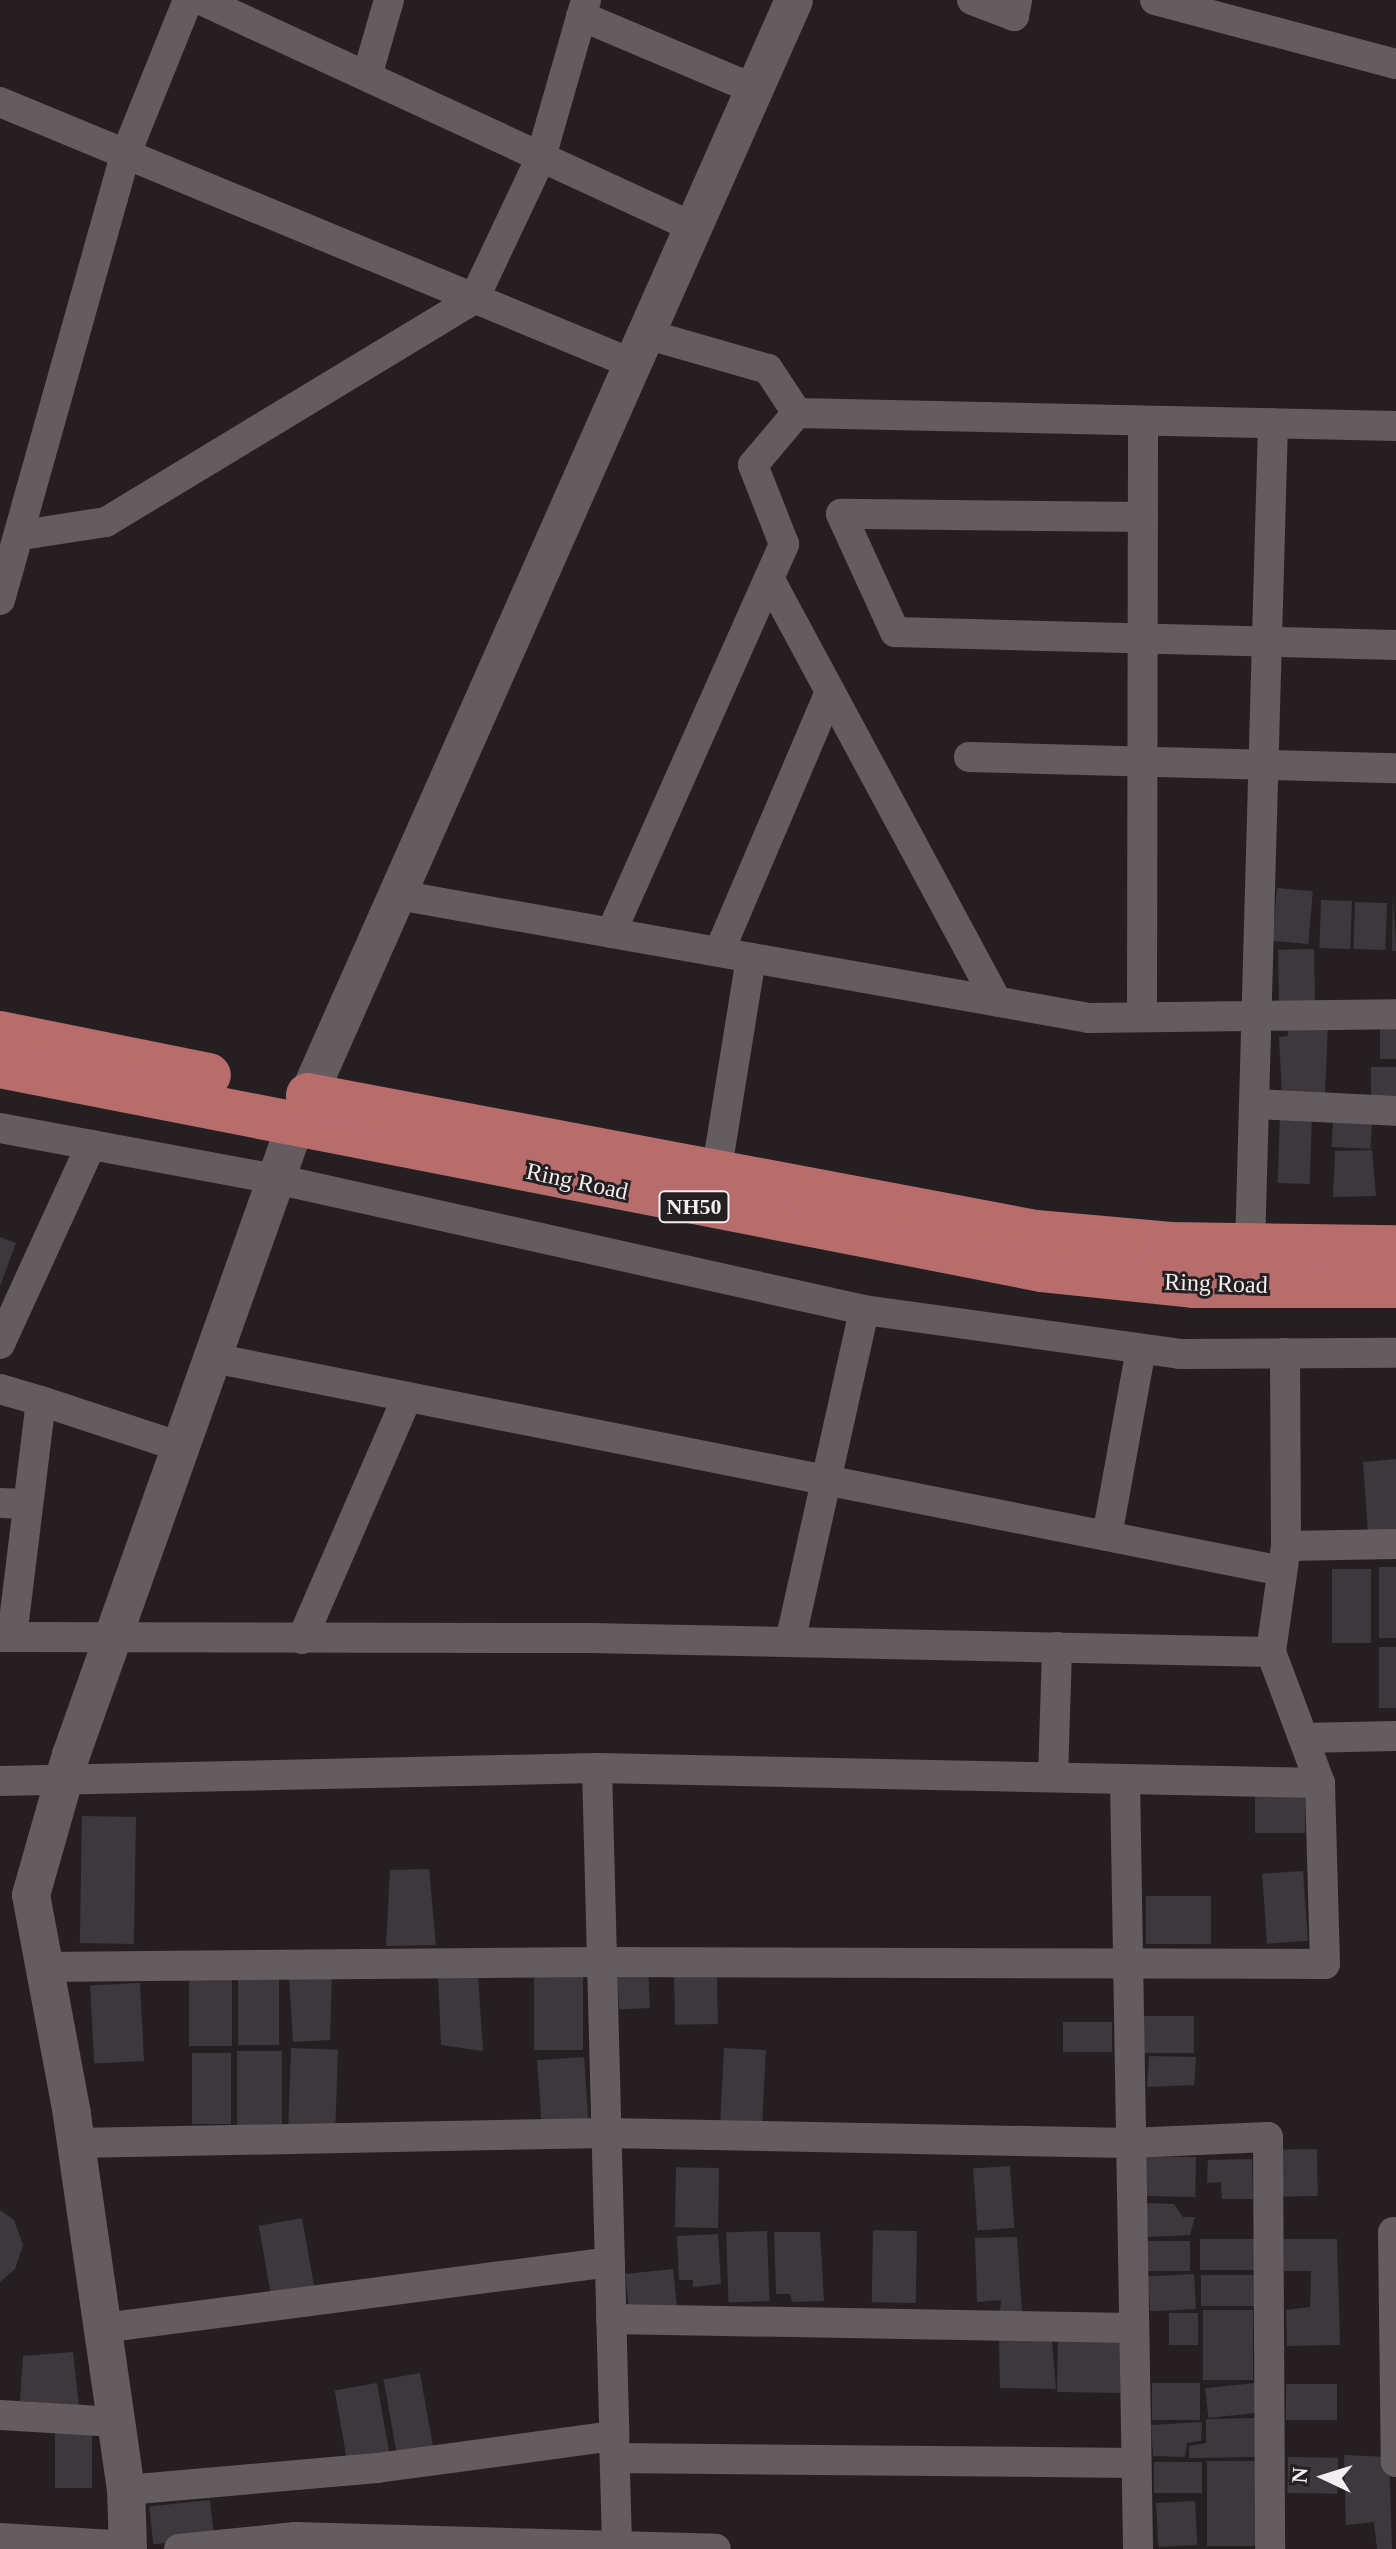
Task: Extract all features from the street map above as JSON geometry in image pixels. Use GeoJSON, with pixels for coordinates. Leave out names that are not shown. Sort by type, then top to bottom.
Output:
{"type":"FeatureCollection","features":[{"type":"Feature","properties":{"kind":"highway","name":"Ring Road"},"geometry":{"type":"LineString","coordinates":[[0,1033],[696,1207],[1042,1270],[1193,1286],[1396,1286]]}},
{"type":"Feature","properties":{"kind":"highway","name":"Ring Road"},"geometry":{"type":"LineString","coordinates":[[0,1066],[303,1109],[716,1174],[1036,1232],[1250,1247],[1396,1247]]}},
{"type":"Feature","properties":{"kind":"street"},"geometry":{"type":"LineString","coordinates":[[0,600],[22,535],[125,156],[188,0]]}},
{"type":"Feature","properties":{"kind":"street"},"geometry":{"type":"LineString","coordinates":[[201,0],[693,227]]}},
{"type":"Feature","properties":{"kind":"street"},"geometry":{"type":"LineString","coordinates":[[367,76],[389,0]]}},
{"type":"Feature","properties":{"kind":"street"},"geometry":{"type":"LineString","coordinates":[[0,2538],[128,2548],[126,2490],[76,2143],[31,1895],[63,1782],[303,1109],[794,0]]}},
{"type":"Feature","properties":{"kind":"street"},"geometry":{"type":"LineString","coordinates":[[972,0],[1014,16],[1017,0]]}},
{"type":"Feature","properties":{"kind":"street"},"geometry":{"type":"LineString","coordinates":[[1155,0],[1396,64]]}},
{"type":"Feature","properties":{"kind":"street"},"geometry":{"type":"LineString","coordinates":[[22,535],[106,522],[474,299],[541,157],[583,8],[754,89]]}},
{"type":"Feature","properties":{"kind":"street"},"geometry":{"type":"LineString","coordinates":[[0,102],[474,299],[639,349],[768,369],[797,413]]}},
{"type":"Feature","properties":{"kind":"street"},"geometry":{"type":"LineString","coordinates":[[797,413],[1396,426]]}},
{"type":"Feature","properties":{"kind":"street"},"geometry":{"type":"LineString","coordinates":[[611,933],[784,544],[753,465],[797,413]]}},
{"type":"Feature","properties":{"kind":"street"},"geometry":{"type":"LineString","coordinates":[[1142,1017],[1143,421]]}},
{"type":"Feature","properties":{"kind":"street"},"geometry":{"type":"LineString","coordinates":[[1250,1247],[1273,423]]}},
{"type":"Feature","properties":{"kind":"street"},"geometry":{"type":"LineString","coordinates":[[1143,517],[841,514],[895,632],[1396,645]]}},
{"type":"Feature","properties":{"kind":"street"},"geometry":{"type":"LineString","coordinates":[[769,578],[997,1002]]}},
{"type":"Feature","properties":{"kind":"street"},"geometry":{"type":"LineString","coordinates":[[719,952],[830,692]]}},
{"type":"Feature","properties":{"kind":"street"},"geometry":{"type":"LineString","coordinates":[[969,757],[1396,768]]}},
{"type":"Feature","properties":{"kind":"street"},"geometry":{"type":"LineString","coordinates":[[398,895],[1089,1018],[1396,1014]]}},
{"type":"Feature","properties":{"kind":"street"},"geometry":{"type":"LineString","coordinates":[[716,1174],[751,958]]}},
{"type":"Feature","properties":{"kind":"street"},"geometry":{"type":"LineString","coordinates":[[1255,1104],[1396,1111]]}},
{"type":"Feature","properties":{"kind":"street"},"geometry":{"type":"LineString","coordinates":[[0,1128],[276,1179],[864,1310],[1141,1349],[1396,1353]]}},
{"type":"Feature","properties":{"kind":"street"},"geometry":{"type":"LineString","coordinates":[[0,1344],[91,1145]]}},
{"type":"Feature","properties":{"kind":"street"},"geometry":{"type":"LineString","coordinates":[[790,1642],[864,1310]]}},
{"type":"Feature","properties":{"kind":"street"},"geometry":{"type":"LineString","coordinates":[[1107,1536],[1141,1349]]}},
{"type":"Feature","properties":{"kind":"street"},"geometry":{"type":"LineString","coordinates":[[43,1967],[602,1962],[1325,1964],[1320,1783],[1271,1652],[1284,1559],[1285,1353]]}},
{"type":"Feature","properties":{"kind":"street"},"geometry":{"type":"LineString","coordinates":[[213,1358],[1107,1536],[1284,1559],[1396,1544]]}},
{"type":"Feature","properties":{"kind":"street"},"geometry":{"type":"LineString","coordinates":[[0,1389],[181,1447]]}},
{"type":"Feature","properties":{"kind":"street"},"geometry":{"type":"LineString","coordinates":[[302,1639],[407,1397]]}},
{"type":"Feature","properties":{"kind":"street"},"geometry":{"type":"LineString","coordinates":[[41,1401],[14,1504],[6,1637],[790,1642],[1271,1652]]}},
{"type":"Feature","properties":{"kind":"street"},"geometry":{"type":"LineString","coordinates":[[1053,1777],[1057,1647]]}},
{"type":"Feature","properties":{"kind":"street"},"geometry":{"type":"LineString","coordinates":[[1303,1738],[1396,1736]]}},
{"type":"Feature","properties":{"kind":"street"},"geometry":{"type":"LineString","coordinates":[[597,1768],[617,2546]]}},
{"type":"Feature","properties":{"kind":"street"},"geometry":{"type":"LineString","coordinates":[[0,1781],[597,1768],[1320,1783]]}},
{"type":"Feature","properties":{"kind":"street"},"geometry":{"type":"LineString","coordinates":[[1125,1779],[1125,1963],[1138,2549]]}},
{"type":"Feature","properties":{"kind":"street"},"geometry":{"type":"LineString","coordinates":[[76,2143],[606,2133],[1129,2143],[1268,2137],[1270,2549]]}},
{"type":"Feature","properties":{"kind":"street"},"geometry":{"type":"LineString","coordinates":[[1393,2232],[1396,2462]]}},
{"type":"Feature","properties":{"kind":"street"},"geometry":{"type":"LineString","coordinates":[[103,2328],[610,2262]]}},
{"type":"Feature","properties":{"kind":"street"},"geometry":{"type":"LineString","coordinates":[[611,2319],[1133,2328]]}},
{"type":"Feature","properties":{"kind":"street"},"geometry":{"type":"LineString","coordinates":[[0,2415],[116,2422]]}},
{"type":"Feature","properties":{"kind":"street"},"geometry":{"type":"LineString","coordinates":[[126,2490],[614,2447],[1136,2463]]}},
{"type":"Feature","properties":{"kind":"street"},"geometry":{"type":"LineString","coordinates":[[179,2549],[295,2537],[348,2544],[716,2549]]}},
{"type":"Feature","properties":{"kind":"building"},"geometry":{"type":"Polygon","coordinates":[[[1277,888],[1313,891],[1308,944],[1272,941],[1277,888]]]}},
{"type":"Feature","properties":{"kind":"building"},"geometry":{"type":"Polygon","coordinates":[[[1393,895],[1396,951],[1392,951],[1393,895]]]}},
{"type":"Feature","properties":{"kind":"building"},"geometry":{"type":"Polygon","coordinates":[[[1321,900],[1352,901],[1350,949],[1319,948],[1321,900]]]}},
{"type":"Feature","properties":{"kind":"building"},"geometry":{"type":"Polygon","coordinates":[[[1355,902],[1387,903],[1385,950],[1353,949],[1355,902]]]}},
{"type":"Feature","properties":{"kind":"building"},"geometry":{"type":"Polygon","coordinates":[[[1314,949],[1315,1002],[1279,1003],[1278,950],[1314,949]]]}},
{"type":"Feature","properties":{"kind":"building"},"geometry":{"type":"Polygon","coordinates":[[[1328,1022],[1325,1095],[1282,1095],[1279,1037],[1288,1036],[1287,1023],[1328,1022]]]}},
{"type":"Feature","properties":{"kind":"building"},"geometry":{"type":"Polygon","coordinates":[[[1380,1023],[1396,1023],[1396,1059],[1380,1059],[1380,1023]]]}},
{"type":"Feature","properties":{"kind":"building"},"geometry":{"type":"Polygon","coordinates":[[[1371,1067],[1396,1067],[1396,1097],[1371,1097],[1371,1067]]]}},
{"type":"Feature","properties":{"kind":"building"},"geometry":{"type":"Polygon","coordinates":[[[1280,1115],[1312,1116],[1310,1184],[1278,1183],[1280,1115]]]}},
{"type":"Feature","properties":{"kind":"building"},"geometry":{"type":"Polygon","coordinates":[[[1333,1120],[1372,1122],[1371,1149],[1332,1147],[1333,1120]]]}},
{"type":"Feature","properties":{"kind":"building"},"geometry":{"type":"Polygon","coordinates":[[[1372,1150],[1376,1196],[1333,1197],[1335,1151],[1372,1150]]]}},
{"type":"Feature","properties":{"kind":"building"},"geometry":{"type":"Polygon","coordinates":[[[0,1237],[16,1243],[0,1286],[0,1237]]]}},
{"type":"Feature","properties":{"kind":"building"},"geometry":{"type":"Polygon","coordinates":[[[1396,1459],[1396,1533],[1368,1533],[1363,1462],[1396,1459]]]}},
{"type":"Feature","properties":{"kind":"building"},"geometry":{"type":"Polygon","coordinates":[[[1379,1567],[1396,1567],[1396,1638],[1379,1638],[1379,1567]]]}},
{"type":"Feature","properties":{"kind":"building"},"geometry":{"type":"Polygon","coordinates":[[[1332,1569],[1371,1569],[1371,1643],[1332,1643],[1332,1569]]]}},
{"type":"Feature","properties":{"kind":"building"},"geometry":{"type":"Polygon","coordinates":[[[1379,1647],[1396,1647],[1396,1708],[1379,1708],[1379,1647]]]}},
{"type":"Feature","properties":{"kind":"building"},"geometry":{"type":"Polygon","coordinates":[[[1255,1792],[1305,1792],[1305,1833],[1255,1833],[1255,1792]]]}},
{"type":"Feature","properties":{"kind":"building"},"geometry":{"type":"Polygon","coordinates":[[[82,1816],[136,1817],[134,1944],[80,1943],[82,1816]]]}},
{"type":"Feature","properties":{"kind":"building"},"geometry":{"type":"Polygon","coordinates":[[[429,1869],[436,1945],[386,1946],[390,1870],[429,1869]]]}},
{"type":"Feature","properties":{"kind":"building"},"geometry":{"type":"Polygon","coordinates":[[[1303,1871],[1308,1941],[1267,1944],[1262,1874],[1303,1871]]]}},
{"type":"Feature","properties":{"kind":"building"},"geometry":{"type":"Polygon","coordinates":[[[1146,1896],[1211,1896],[1211,1944],[1146,1944],[1146,1896]]]}},
{"type":"Feature","properties":{"kind":"building"},"geometry":{"type":"Polygon","coordinates":[[[534,1969],[583,1969],[583,2050],[534,2050],[534,1969]]]}},
{"type":"Feature","properties":{"kind":"building"},"geometry":{"type":"Polygon","coordinates":[[[648,1969],[650,2008],[619,2010],[617,1971],[648,1969]]]}},
{"type":"Feature","properties":{"kind":"building"},"geometry":{"type":"Polygon","coordinates":[[[717,1971],[718,2024],[675,2025],[674,1972],[717,1971]]]}},
{"type":"Feature","properties":{"kind":"building"},"geometry":{"type":"Polygon","coordinates":[[[332,1972],[330,2040],[293,2042],[289,1976],[332,1972]]]}},
{"type":"Feature","properties":{"kind":"building"},"geometry":{"type":"Polygon","coordinates":[[[189,1973],[232,1973],[232,2046],[189,2046],[189,1973]]]}},
{"type":"Feature","properties":{"kind":"building"},"geometry":{"type":"Polygon","coordinates":[[[238,1973],[279,1973],[279,2045],[238,2045],[238,1973]]]}},
{"type":"Feature","properties":{"kind":"building"},"geometry":{"type":"Polygon","coordinates":[[[438,1974],[478,1975],[483,2051],[441,2045],[438,1974]]]}},
{"type":"Feature","properties":{"kind":"building"},"geometry":{"type":"Polygon","coordinates":[[[140,1983],[144,2061],[94,2064],[90,1986],[140,1983]]]}},
{"type":"Feature","properties":{"kind":"building"},"geometry":{"type":"Polygon","coordinates":[[[1144,2016],[1194,2016],[1194,2053],[1144,2053],[1144,2016]]]}},
{"type":"Feature","properties":{"kind":"building"},"geometry":{"type":"Polygon","coordinates":[[[1063,2022],[1112,2022],[1112,2052],[1063,2052],[1063,2022]]]}},
{"type":"Feature","properties":{"kind":"building"},"geometry":{"type":"Polygon","coordinates":[[[291,2048],[338,2050],[335,2127],[288,2125],[291,2048]]]}},
{"type":"Feature","properties":{"kind":"building"},"geometry":{"type":"Polygon","coordinates":[[[724,2048],[766,2050],[762,2123],[720,2121],[724,2048]]]}},
{"type":"Feature","properties":{"kind":"building"},"geometry":{"type":"Polygon","coordinates":[[[237,2051],[282,2051],[282,2125],[237,2125],[237,2051]]]}},
{"type":"Feature","properties":{"kind":"building"},"geometry":{"type":"Polygon","coordinates":[[[192,2053],[231,2053],[231,2124],[192,2124],[192,2053]]]}},
{"type":"Feature","properties":{"kind":"building"},"geometry":{"type":"Polygon","coordinates":[[[1149,2056],[1196,2057],[1194,2085],[1147,2087],[1149,2056]]]}},
{"type":"Feature","properties":{"kind":"building"},"geometry":{"type":"Polygon","coordinates":[[[584,2057],[588,2121],[542,2124],[537,2060],[584,2057]]]}},
{"type":"Feature","properties":{"kind":"building"},"geometry":{"type":"Polygon","coordinates":[[[1317,2149],[1318,2196],[1275,2197],[1274,2150],[1317,2149]]]}},
{"type":"Feature","properties":{"kind":"building"},"geometry":{"type":"Polygon","coordinates":[[[1146,2156],[1196,2157],[1195,2197],[1145,2196],[1146,2156]]]}},
{"type":"Feature","properties":{"kind":"building"},"geometry":{"type":"Polygon","coordinates":[[[1252,2159],[1253,2199],[1222,2199],[1221,2182],[1207,2183],[1208,2160],[1252,2159]]]}},
{"type":"Feature","properties":{"kind":"building"},"geometry":{"type":"Polygon","coordinates":[[[1010,2166],[1014,2228],[977,2230],[973,2169],[1010,2166]]]}},
{"type":"Feature","properties":{"kind":"building"},"geometry":{"type":"Polygon","coordinates":[[[676,2167],[719,2168],[718,2228],[675,2227],[676,2167]]]}},
{"type":"Feature","properties":{"kind":"building"},"geometry":{"type":"Polygon","coordinates":[[[1146,2203],[1174,2204],[1183,2217],[1195,2217],[1190,2235],[1148,2237],[1146,2203]]]}},
{"type":"Feature","properties":{"kind":"building"},"geometry":{"type":"Polygon","coordinates":[[[0,2210],[14,2220],[23,2245],[15,2269],[0,2282],[0,2210]]]}},
{"type":"Feature","properties":{"kind":"building"},"geometry":{"type":"Polygon","coordinates":[[[302,2218],[314,2288],[271,2296],[259,2226],[302,2218]]]}},
{"type":"Feature","properties":{"kind":"building"},"geometry":{"type":"Polygon","coordinates":[[[873,2230],[917,2231],[916,2303],[872,2302],[873,2230]]]}},
{"type":"Feature","properties":{"kind":"building"},"geometry":{"type":"Polygon","coordinates":[[[767,2231],[769,2301],[728,2302],[726,2232],[767,2231]]]}},
{"type":"Feature","properties":{"kind":"building"},"geometry":{"type":"Polygon","coordinates":[[[774,2232],[820,2232],[824,2301],[792,2302],[790,2294],[776,2294],[774,2232]]]}},
{"type":"Feature","properties":{"kind":"building"},"geometry":{"type":"Polygon","coordinates":[[[718,2234],[721,2284],[693,2287],[693,2280],[679,2280],[677,2236],[718,2234]]]}},
{"type":"Feature","properties":{"kind":"building"},"geometry":{"type":"Polygon","coordinates":[[[1017,2237],[1022,2312],[1000,2313],[1001,2300],[977,2302],[975,2238],[1017,2237]]]}},
{"type":"Feature","properties":{"kind":"building"},"geometry":{"type":"Polygon","coordinates":[[[1200,2239],[1254,2239],[1254,2270],[1200,2270],[1200,2239]]]}},
{"type":"Feature","properties":{"kind":"building"},"geometry":{"type":"Polygon","coordinates":[[[1284,2239],[1337,2239],[1340,2345],[1287,2346],[1286,2310],[1310,2307],[1311,2271],[1284,2271],[1284,2239]]]}},
{"type":"Feature","properties":{"kind":"building"},"geometry":{"type":"Polygon","coordinates":[[[1148,2241],[1190,2241],[1190,2271],[1148,2271],[1148,2241]]]}},
{"type":"Feature","properties":{"kind":"building"},"geometry":{"type":"Polygon","coordinates":[[[673,2269],[677,2308],[629,2313],[625,2274],[673,2269]]]}},
{"type":"Feature","properties":{"kind":"building"},"geometry":{"type":"Polygon","coordinates":[[[1194,2274],[1196,2309],[1150,2311],[1148,2276],[1194,2274]]]}},
{"type":"Feature","properties":{"kind":"building"},"geometry":{"type":"Polygon","coordinates":[[[1201,2275],[1255,2275],[1255,2306],[1201,2306],[1201,2275]]]}},
{"type":"Feature","properties":{"kind":"building"},"geometry":{"type":"Polygon","coordinates":[[[1203,2310],[1253,2310],[1253,2380],[1203,2380],[1203,2310]]]}},
{"type":"Feature","properties":{"kind":"building"},"geometry":{"type":"Polygon","coordinates":[[[1169,2313],[1198,2313],[1198,2345],[1169,2345],[1169,2313]]]}},
{"type":"Feature","properties":{"kind":"building"},"geometry":{"type":"Polygon","coordinates":[[[999,2337],[1052,2341],[1056,2389],[1000,2388],[999,2337]]]}},
{"type":"Feature","properties":{"kind":"building"},"geometry":{"type":"Polygon","coordinates":[[[1058,2338],[1121,2339],[1120,2393],[1057,2392],[1058,2338]]]}},
{"type":"Feature","properties":{"kind":"building"},"geometry":{"type":"Polygon","coordinates":[[[73,2352],[79,2406],[20,2401],[23,2356],[73,2352]]]}},
{"type":"Feature","properties":{"kind":"building"},"geometry":{"type":"Polygon","coordinates":[[[420,2373],[433,2448],[397,2454],[384,2379],[420,2373]]]}},
{"type":"Feature","properties":{"kind":"building"},"geometry":{"type":"Polygon","coordinates":[[[377,2383],[390,2457],[348,2464],[335,2390],[377,2383]]]}},
{"type":"Feature","properties":{"kind":"building"},"geometry":{"type":"Polygon","coordinates":[[[1152,2383],[1200,2383],[1200,2420],[1152,2420],[1152,2383]]]}},
{"type":"Feature","properties":{"kind":"building"},"geometry":{"type":"Polygon","coordinates":[[[1255,2383],[1258,2413],[1208,2418],[1205,2388],[1255,2383]]]}},
{"type":"Feature","properties":{"kind":"building"},"geometry":{"type":"Polygon","coordinates":[[[1286,2384],[1337,2384],[1337,2420],[1286,2420],[1286,2384]]]}},
{"type":"Feature","properties":{"kind":"building"},"geometry":{"type":"Polygon","coordinates":[[[1259,2418],[1260,2457],[1189,2458],[1189,2446],[1206,2443],[1206,2419],[1259,2418]]]}},
{"type":"Feature","properties":{"kind":"building"},"geometry":{"type":"Polygon","coordinates":[[[1202,2422],[1201,2441],[1187,2443],[1185,2457],[1153,2456],[1151,2425],[1202,2422]]]}},
{"type":"Feature","properties":{"kind":"building"},"geometry":{"type":"Polygon","coordinates":[[[55,2433],[92,2433],[92,2488],[55,2488],[55,2433]]]}},
{"type":"Feature","properties":{"kind":"building"},"geometry":{"type":"Polygon","coordinates":[[[1344,2455],[1389,2457],[1392,2549],[1377,2549],[1374,2522],[1346,2525],[1344,2455]]]}},
{"type":"Feature","properties":{"kind":"building"},"geometry":{"type":"Polygon","coordinates":[[[1288,2457],[1338,2458],[1337,2494],[1287,2493],[1288,2457]]]}},
{"type":"Feature","properties":{"kind":"building"},"geometry":{"type":"Polygon","coordinates":[[[1207,2461],[1258,2461],[1258,2546],[1207,2546],[1207,2461]]]}},
{"type":"Feature","properties":{"kind":"building"},"geometry":{"type":"Polygon","coordinates":[[[1154,2462],[1202,2462],[1202,2493],[1154,2493],[1154,2462]]]}},
{"type":"Feature","properties":{"kind":"building"},"geometry":{"type":"Polygon","coordinates":[[[210,2500],[214,2538],[153,2544],[149,2506],[210,2500]]]}},
{"type":"Feature","properties":{"kind":"building"},"geometry":{"type":"Polygon","coordinates":[[[1195,2501],[1197,2545],[1158,2547],[1156,2503],[1195,2501]]]}}]}
